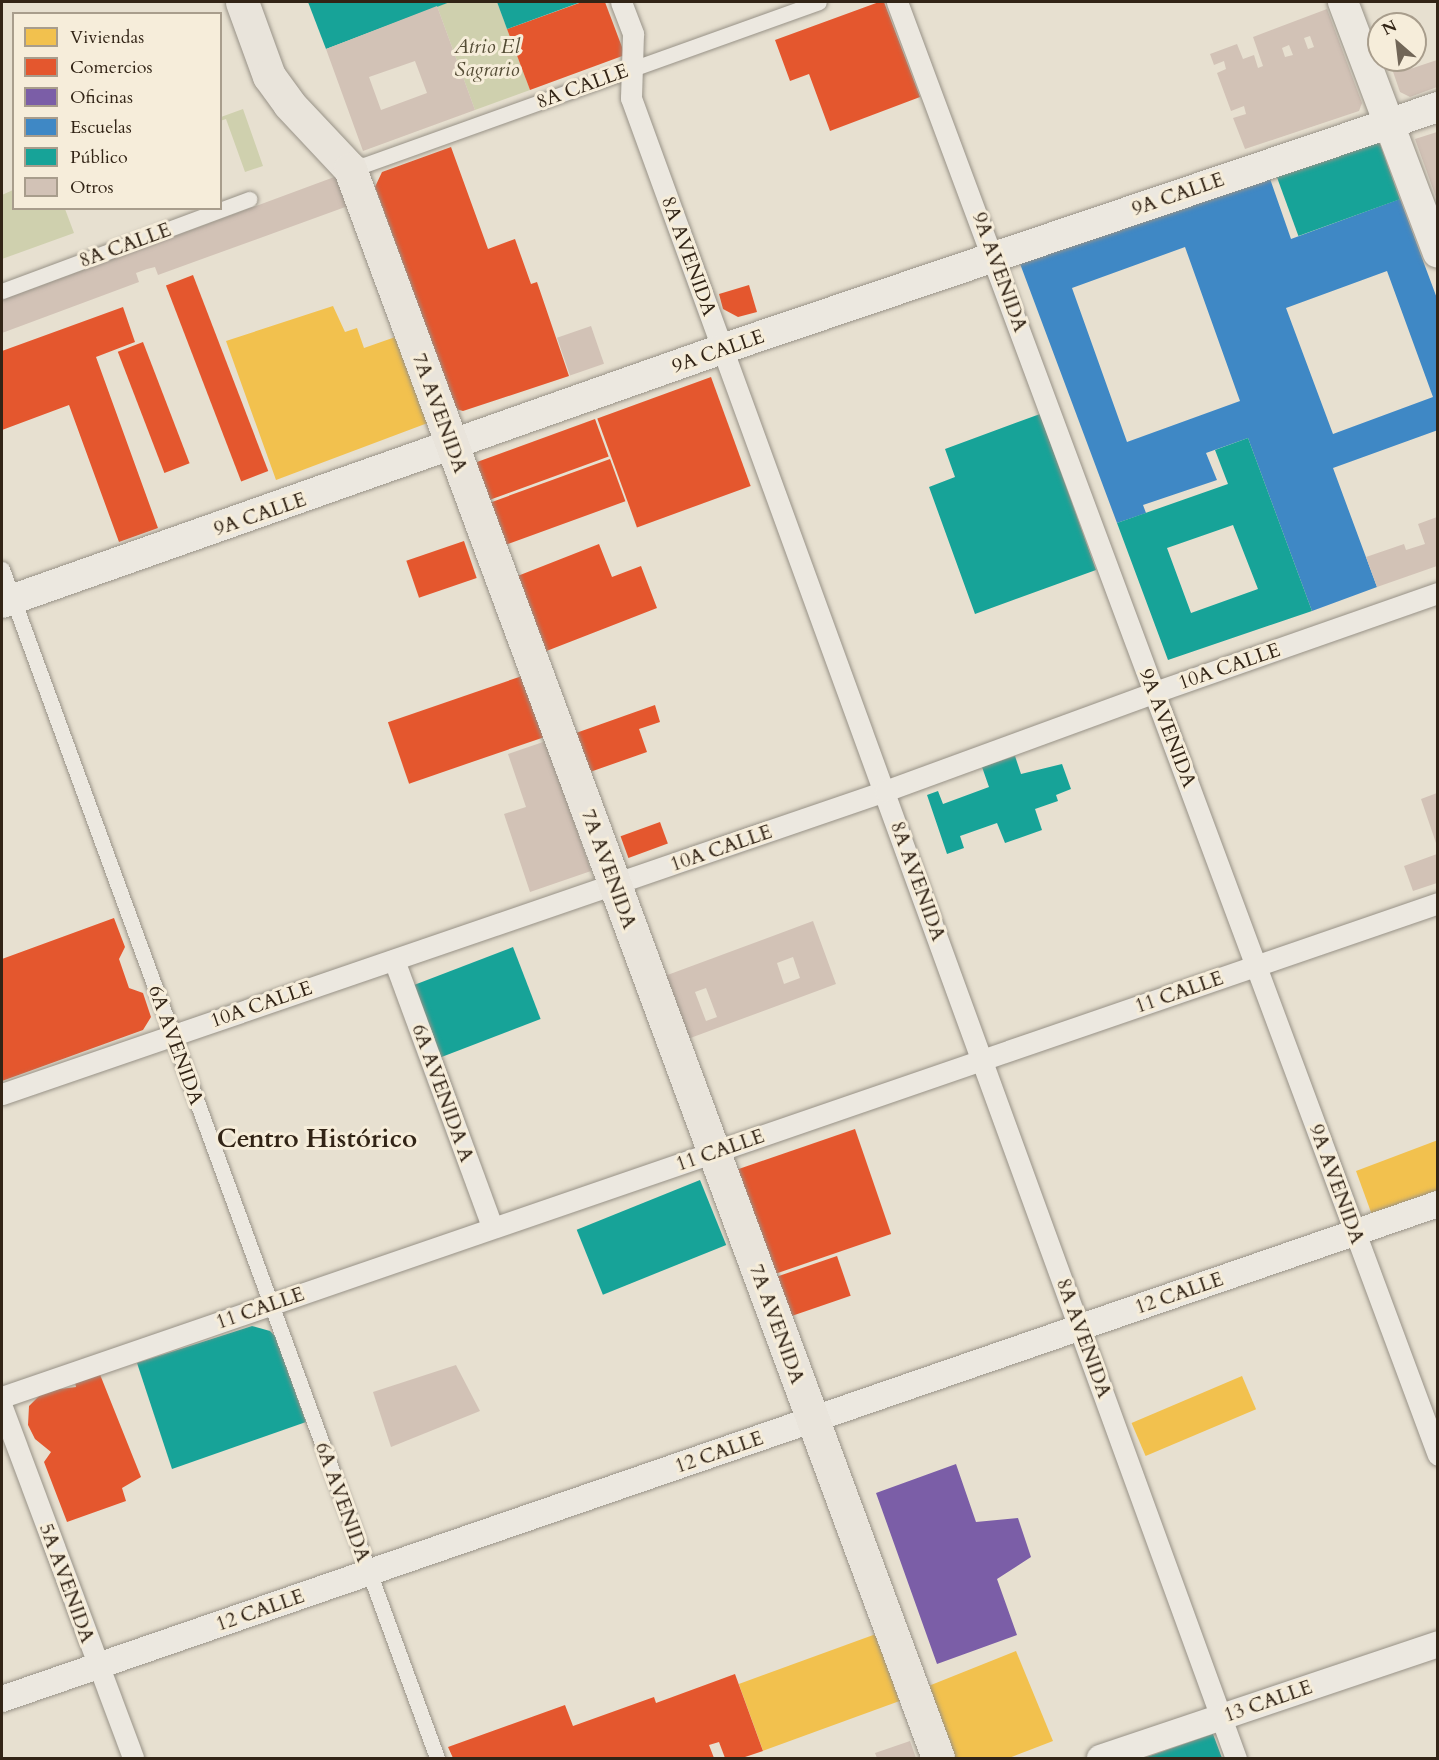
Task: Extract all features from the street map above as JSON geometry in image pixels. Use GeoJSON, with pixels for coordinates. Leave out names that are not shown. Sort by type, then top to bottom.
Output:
{"type":"FeatureCollection","features":[{"type":"Feature","properties":{"kind":"main road","name":"7A AVENIDA"},"geometry":{"type":"LineString","coordinates":[[242,2],[269,76],[288,104],[345,163],[938,1758]]}},
{"type":"Feature","properties":{"kind":"main road"},"geometry":{"type":"LineString","coordinates":[[1342,2],[1437,253]]}},
{"type":"Feature","properties":{"kind":"main road","name":"9A CALLE"},"geometry":{"type":"LineString","coordinates":[[7,601],[722,349],[1437,107]]}},
{"type":"Feature","properties":{"kind":"street","name":"8A AVENIDA"},"geometry":{"type":"LineString","coordinates":[[621,2],[633,34],[629,69],[631,98],[1236,1758]]}},
{"type":"Feature","properties":{"kind":"street","name":"8A CALLE"},"geometry":{"type":"LineString","coordinates":[[345,163],[364,165],[819,2]]}},
{"type":"Feature","properties":{"kind":"street","name":"9A AVENIDA"},"geometry":{"type":"LineString","coordinates":[[897,2],[994,256],[1437,1455]]}},
{"type":"Feature","properties":{"kind":"street","name":"8A CALLE"},"geometry":{"type":"LineString","coordinates":[[222,209],[249,199]]}},
{"type":"Feature","properties":{"kind":"street","name":"8A CALLE"},"geometry":{"type":"LineString","coordinates":[[2,291],[219,210]]}},
{"type":"Feature","properties":{"kind":"street","name":"6A AVENIDA"},"geometry":{"type":"LineString","coordinates":[[2,569],[7,601],[172,1034],[437,1758]]}},
{"type":"Feature","properties":{"kind":"street","name":"10A CALLE"},"geometry":{"type":"LineString","coordinates":[[2,1094],[885,791],[1155,692],[1437,593]]}},
{"type":"Feature","properties":{"kind":"street","name":"11 CALLE"},"geometry":{"type":"LineString","coordinates":[[2,1397],[1437,903]]}},
{"type":"Feature","properties":{"kind":"street","name":"6A AVENIDA A"},"geometry":{"type":"LineString","coordinates":[[394,960],[492,1227]]}},
{"type":"Feature","properties":{"kind":"street","name":"12 CALLE"},"geometry":{"type":"LineString","coordinates":[[2,1699],[1437,1204]]}},
{"type":"Feature","properties":{"kind":"street","name":"5A AVENIDA"},"geometry":{"type":"LineString","coordinates":[[2,1407],[134,1758]]}},
{"type":"Feature","properties":{"kind":"street","name":"13 CALLE"},"geometry":{"type":"LineString","coordinates":[[1100,1758],[1437,1644]]}},
{"type":"Feature","properties":{"kind":"green space","name":"Atrio El Sagrario"},"geometry":{"type":"Polygon","coordinates":[[[451,2],[497,2],[530,90],[475,110],[437,6],[451,2]]]}},
{"type":"Feature","properties":{"kind":"green space"},"geometry":{"type":"Polygon","coordinates":[[[243,109],[263,166],[245,172],[226,119],[222,120],[222,117],[243,109]]]}},
{"type":"Feature","properties":{"kind":"green space"},"geometry":{"type":"Polygon","coordinates":[[[12,190],[12,210],[65,210],[74,233],[2,259],[2,195],[12,190]]]}},
{"type":"Feature","properties":{"kind":"building: Viviendas"},"geometry":{"type":"Polygon","coordinates":[[[333,306],[345,332],[357,328],[364,348],[401,335],[433,421],[276,480],[226,341],[333,306]]]}},
{"type":"Feature","properties":{"kind":"building: Viviendas"},"geometry":{"type":"Polygon","coordinates":[[[1438,1140],[1438,1190],[1372,1215],[1356,1171],[1438,1140]]]}},
{"type":"Feature","properties":{"kind":"building: Viviendas"},"geometry":{"type":"Polygon","coordinates":[[[1242,1376],[1256,1409],[1146,1456],[1132,1423],[1242,1376]]]}},
{"type":"Feature","properties":{"kind":"building: Viviendas"},"geometry":{"type":"Polygon","coordinates":[[[876,1634],[900,1701],[763,1751],[739,1684],[876,1634]]]}},
{"type":"Feature","properties":{"kind":"building: Viviendas"},"geometry":{"type":"Polygon","coordinates":[[[1016,1651],[1053,1741],[1009,1758],[955,1758],[926,1687],[1016,1651]]]}},
{"type":"Feature","properties":{"kind":"building: Comercios"},"geometry":{"type":"Polygon","coordinates":[[[582,2],[605,2],[625,55],[530,90],[507,29],[582,2]]]}},
{"type":"Feature","properties":{"kind":"building: Comercios"},"geometry":{"type":"Polygon","coordinates":[[[884,2],[920,97],[830,131],[809,74],[790,81],[775,40],[884,2]]]}},
{"type":"Feature","properties":{"kind":"building: Comercios"},"geometry":{"type":"Polygon","coordinates":[[[451,147],[488,249],[515,239],[531,284],[537,282],[569,376],[463,411],[456,409],[375,187],[382,172],[451,147]]]}},
{"type":"Feature","properties":{"kind":"building: Comercios"},"geometry":{"type":"Polygon","coordinates":[[[193,275],[268,471],[241,481],[166,285],[193,275]]]}},
{"type":"Feature","properties":{"kind":"building: Comercios"},"geometry":{"type":"Polygon","coordinates":[[[749,285],[757,312],[738,317],[723,309],[719,294],[749,285]]]}},
{"type":"Feature","properties":{"kind":"building: Comercios"},"geometry":{"type":"Polygon","coordinates":[[[123,307],[135,342],[96,357],[158,528],[119,542],[69,405],[2,430],[2,351],[123,307]]]}},
{"type":"Feature","properties":{"kind":"building: Comercios"},"geometry":{"type":"Polygon","coordinates":[[[143,342],[190,463],[164,473],[118,352],[143,342]]]}},
{"type":"Feature","properties":{"kind":"building: Comercios"},"geometry":{"type":"Polygon","coordinates":[[[711,377],[751,486],[637,527],[597,418],[711,377]]]}},
{"type":"Feature","properties":{"kind":"building: Comercios"},"geometry":{"type":"Polygon","coordinates":[[[595,419],[609,457],[489,500],[476,462],[595,419]]]}},
{"type":"Feature","properties":{"kind":"building: Comercios"},"geometry":{"type":"Polygon","coordinates":[[[610,459],[625,501],[506,545],[491,502],[610,459]]]}},
{"type":"Feature","properties":{"kind":"building: Comercios"},"geometry":{"type":"Polygon","coordinates":[[[464,541],[477,578],[419,598],[406,561],[464,541]]]}},
{"type":"Feature","properties":{"kind":"building: Comercios"},"geometry":{"type":"Polygon","coordinates":[[[599,544],[612,577],[641,566],[657,608],[544,652],[515,577],[599,544]]]}},
{"type":"Feature","properties":{"kind":"building: Comercios"},"geometry":{"type":"Polygon","coordinates":[[[525,675],[546,736],[409,784],[388,722],[525,675]]]}},
{"type":"Feature","properties":{"kind":"building: Comercios"},"geometry":{"type":"Polygon","coordinates":[[[655,705],[660,722],[639,729],[647,752],[590,772],[576,733],[655,705]]]}},
{"type":"Feature","properties":{"kind":"building: Comercios"},"geometry":{"type":"Polygon","coordinates":[[[660,822],[668,844],[628,858],[621,836],[660,822]]]}},
{"type":"Feature","properties":{"kind":"building: Comercios"},"geometry":{"type":"Polygon","coordinates":[[[114,918],[125,947],[119,959],[129,988],[143,993],[151,1017],[143,1030],[2,1081],[2,959],[114,918]]]}},
{"type":"Feature","properties":{"kind":"building: Comercios"},"geometry":{"type":"Polygon","coordinates":[[[855,1129],[891,1234],[763,1278],[726,1173],[855,1129]]]}},
{"type":"Feature","properties":{"kind":"building: Comercios"},"geometry":{"type":"Polygon","coordinates":[[[837,1256],[851,1296],[778,1321],[764,1281],[837,1256]]]}},
{"type":"Feature","properties":{"kind":"building: Comercios"},"geometry":{"type":"Polygon","coordinates":[[[99,1372],[141,1477],[122,1488],[126,1501],[67,1522],[44,1462],[51,1452],[35,1439],[28,1425],[29,1406],[44,1391],[76,1387],[75,1382],[99,1372]]]}},
{"type":"Feature","properties":{"kind":"building: Comercios"},"geometry":{"type":"Polygon","coordinates":[[[735,1674],[763,1751],[742,1758],[725,1758],[719,1742],[709,1745],[714,1758],[453,1758],[448,1747],[565,1705],[573,1726],[654,1697],[656,1703],[735,1674]]]}},
{"type":"Feature","properties":{"kind":"building: Oficinas"},"geometry":{"type":"Polygon","coordinates":[[[956,1464],[976,1522],[1018,1518],[1031,1557],[997,1579],[1017,1635],[937,1664],[876,1493],[956,1464]]]}},
{"type":"Feature","properties":{"kind":"building: Escuelas"},"geometry":{"type":"Polygon","coordinates":[[[1269,176],[1291,239],[1400,199],[1438,301],[1438,430],[1333,468],[1377,587],[1312,611],[1248,438],[1206,453],[1217,480],[1143,505],[1146,513],[1117,523],[1019,261],[1269,176]],[[1185,247],[1072,288],[1127,442],[1240,401],[1185,247]],[[1387,271],[1286,308],[1333,434],[1433,397],[1387,271]]]}},
{"type":"Feature","properties":{"kind":"building: Público"},"geometry":{"type":"Polygon","coordinates":[[[308,2],[450,2],[326,49],[308,2]]]}},
{"type":"Feature","properties":{"kind":"building: Público"},"geometry":{"type":"Polygon","coordinates":[[[497,2],[581,2],[507,29],[497,2]]]}},
{"type":"Feature","properties":{"kind":"building: Público"},"geometry":{"type":"Polygon","coordinates":[[[1378,139],[1400,199],[1298,236],[1277,176],[1378,139]]]}},
{"type":"Feature","properties":{"kind":"building: Público"},"geometry":{"type":"Polygon","coordinates":[[[1040,414],[1096,570],[975,614],[929,487],[955,477],[945,449],[1040,414]]]}},
{"type":"Feature","properties":{"kind":"building: Público"},"geometry":{"type":"Polygon","coordinates":[[[1248,438],[1312,611],[1168,660],[1117,523],[1228,484],[1215,450],[1248,438]],[[1233,525],[1167,548],[1191,613],[1258,589],[1233,525]]]}},
{"type":"Feature","properties":{"kind":"building: Público"},"geometry":{"type":"Polygon","coordinates":[[[1015,756],[1021,774],[1062,764],[1071,789],[1056,795],[1058,801],[1035,809],[1042,830],[1005,843],[997,823],[960,836],[964,848],[947,854],[927,795],[938,791],[943,804],[989,787],[982,767],[1015,756]]]}},
{"type":"Feature","properties":{"kind":"building: Público"},"geometry":{"type":"Polygon","coordinates":[[[513,947],[541,1019],[435,1059],[408,987],[513,947]]]}},
{"type":"Feature","properties":{"kind":"building: Público"},"geometry":{"type":"Polygon","coordinates":[[[700,1180],[726,1245],[603,1295],[577,1230],[700,1180]]]}},
{"type":"Feature","properties":{"kind":"building: Público"},"geometry":{"type":"Polygon","coordinates":[[[252,1326],[270,1331],[275,1336],[306,1422],[172,1469],[137,1363],[252,1326]]]}},
{"type":"Feature","properties":{"kind":"building: Público"},"geometry":{"type":"Polygon","coordinates":[[[1213,1734],[1222,1758],[1144,1758],[1213,1734]]]}},
{"type":"Feature","properties":{"kind":"building: Otros"},"geometry":{"type":"Polygon","coordinates":[[[437,6],[475,110],[363,151],[326,49],[437,6]],[[415,61],[369,77],[381,110],[427,93],[415,61]]]}},
{"type":"Feature","properties":{"kind":"building: Otros"},"geometry":{"type":"Polygon","coordinates":[[[1327,9],[1362,103],[1359,111],[1245,149],[1233,118],[1246,114],[1244,106],[1231,111],[1217,73],[1226,69],[1224,61],[1214,65],[1210,54],[1237,44],[1243,59],[1254,55],[1258,68],[1263,66],[1253,37],[1327,9]],[[1310,36],[1304,38],[1308,49],[1314,47],[1310,36]],[[1289,45],[1282,48],[1285,57],[1293,55],[1289,45]]]}},
{"type":"Feature","properties":{"kind":"building: Otros"},"geometry":{"type":"Polygon","coordinates":[[[1437,60],[1437,87],[1410,97],[1400,92],[1393,72],[1427,72],[1427,63],[1437,60]]]}},
{"type":"Feature","properties":{"kind":"building: Otros"},"geometry":{"type":"Polygon","coordinates":[[[1437,132],[1437,200],[1415,139],[1437,132]]]}},
{"type":"Feature","properties":{"kind":"building: Otros"},"geometry":{"type":"Polygon","coordinates":[[[337,176],[348,206],[158,275],[155,267],[136,273],[139,282],[2,333],[2,300],[337,176]]]}},
{"type":"Feature","properties":{"kind":"building: Otros"},"geometry":{"type":"Polygon","coordinates":[[[591,326],[604,364],[570,376],[557,338],[591,326]]]}},
{"type":"Feature","properties":{"kind":"building: Otros"},"geometry":{"type":"Polygon","coordinates":[[[1437,517],[1437,566],[1377,587],[1366,557],[1404,544],[1406,550],[1425,544],[1418,524],[1437,517]]]}},
{"type":"Feature","properties":{"kind":"building: Otros"},"geometry":{"type":"Polygon","coordinates":[[[546,741],[591,871],[530,892],[504,814],[526,807],[508,754],[546,741]]]}},
{"type":"Feature","properties":{"kind":"building: Otros"},"geometry":{"type":"Polygon","coordinates":[[[1437,793],[1437,846],[1421,799],[1437,793]]]}},
{"type":"Feature","properties":{"kind":"building: Otros"},"geometry":{"type":"Polygon","coordinates":[[[1437,854],[1437,883],[1413,891],[1404,866],[1437,854]]]}},
{"type":"Feature","properties":{"kind":"building: Otros"},"geometry":{"type":"Polygon","coordinates":[[[813,921],[836,984],[685,1040],[662,977],[813,921]],[[793,957],[777,963],[784,984],[800,978],[793,957]],[[706,988],[695,992],[706,1021],[717,1017],[706,988]]]}},
{"type":"Feature","properties":{"kind":"building: Otros"},"geometry":{"type":"Polygon","coordinates":[[[456,1365],[480,1411],[391,1447],[373,1392],[456,1365]]]}},
{"type":"Feature","properties":{"kind":"building: Otros"},"geometry":{"type":"Polygon","coordinates":[[[910,1741],[916,1758],[877,1758],[875,1753],[910,1741]]]}},
{"type":"Feature","properties":{"kind":"district","name":"Centro Histórico"},"geometry":{"type":"Point","coordinates":[317,1139]}}]}
